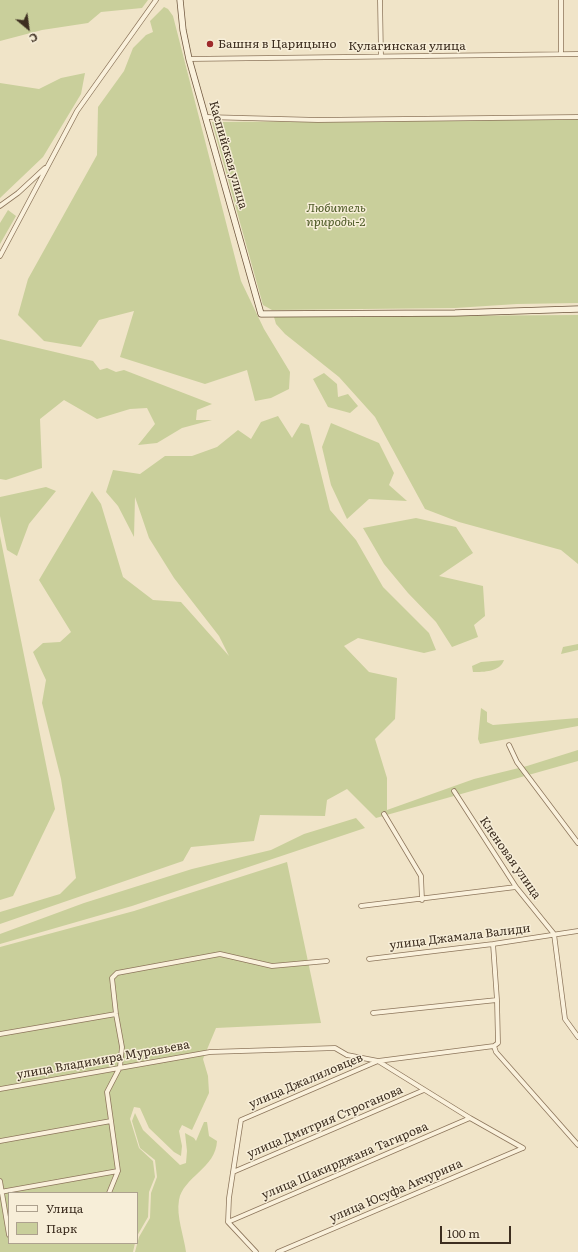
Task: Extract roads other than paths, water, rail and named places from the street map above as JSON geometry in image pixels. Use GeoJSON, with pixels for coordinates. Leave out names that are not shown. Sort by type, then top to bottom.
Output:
{"type":"FeatureCollection","features":[{"type":"Feature","properties":{"kind":"street"},"geometry":{"type":"LineString","coordinates":[[0,256],[78,111],[156,0]]}},
{"type":"Feature","properties":{"kind":"street","name":"Каспийская улица"},"geometry":{"type":"LineString","coordinates":[[180,0],[183,30],[189,59],[261,314],[455,313],[578,309]]}},
{"type":"Feature","properties":{"kind":"street"},"geometry":{"type":"LineString","coordinates":[[380,0],[381,56]]}},
{"type":"Feature","properties":{"kind":"street"},"geometry":{"type":"LineString","coordinates":[[561,54],[562,0]]}},
{"type":"Feature","properties":{"kind":"street","name":"Кулагинская улица"},"geometry":{"type":"LineString","coordinates":[[189,59],[578,54]]}},
{"type":"Feature","properties":{"kind":"street"},"geometry":{"type":"LineString","coordinates":[[206,117],[318,120],[578,117]]}},
{"type":"Feature","properties":{"kind":"street"},"geometry":{"type":"LineString","coordinates":[[0,206],[18,193],[48,166]]}},
{"type":"Feature","properties":{"kind":"street"},"geometry":{"type":"LineString","coordinates":[[509,745],[517,762],[578,843]]}},
{"type":"Feature","properties":{"kind":"street","name":"Кленовая улица"},"geometry":{"type":"LineString","coordinates":[[454,791],[516,887],[554,934]]}},
{"type":"Feature","properties":{"kind":"street"},"geometry":{"type":"LineString","coordinates":[[384,814],[421,876],[422,900]]}},
{"type":"Feature","properties":{"kind":"street"},"geometry":{"type":"LineString","coordinates":[[361,906],[422,900],[516,887]]}},
{"type":"Feature","properties":{"kind":"street","name":"улица Джамала Валиди"},"geometry":{"type":"LineString","coordinates":[[369,959],[493,944],[578,931]]}},
{"type":"Feature","properties":{"kind":"street"},"geometry":{"type":"LineString","coordinates":[[554,934],[565,1019],[578,1037]]}},
{"type":"Feature","properties":{"kind":"street"},"geometry":{"type":"LineString","coordinates":[[378,1061],[494,1046],[498,1043],[493,944]]}},
{"type":"Feature","properties":{"kind":"street"},"geometry":{"type":"LineString","coordinates":[[109,1192],[118,1171],[107,1092],[120,1066],[122,1047],[116,1014],[112,978],[117,973],[220,954],[272,966],[327,961]]}},
{"type":"Feature","properties":{"kind":"street"},"geometry":{"type":"LineString","coordinates":[[373,1013],[497,1000]]}},
{"type":"Feature","properties":{"kind":"street"},"geometry":{"type":"LineString","coordinates":[[0,1034],[116,1014]]}},
{"type":"Feature","properties":{"kind":"street"},"geometry":{"type":"LineString","coordinates":[[494,1046],[496,1052],[578,1145]]}},
{"type":"Feature","properties":{"kind":"street","name":"улица Владимира Муравьева"},"geometry":{"type":"LineString","coordinates":[[0,1089],[120,1066],[210,1052],[335,1048],[347,1055],[378,1061]]}},
{"type":"Feature","properties":{"kind":"street"},"geometry":{"type":"LineString","coordinates":[[378,1061],[470,1118]]}},
{"type":"Feature","properties":{"kind":"street","name":"улица Джалиловцев"},"geometry":{"type":"LineString","coordinates":[[233,1172],[241,1120],[378,1061]]}},
{"type":"Feature","properties":{"kind":"street","name":"улица Дмитрия Строганова"},"geometry":{"type":"LineString","coordinates":[[233,1172],[424,1090]]}},
{"type":"Feature","properties":{"kind":"street","name":"улица Юсуфа Акчурина"},"geometry":{"type":"LineString","coordinates":[[278,1252],[522,1148],[470,1118]]}},
{"type":"Feature","properties":{"kind":"street","name":"улица Шакирджана Тагирова"},"geometry":{"type":"LineString","coordinates":[[228,1222],[470,1118]]}},
{"type":"Feature","properties":{"kind":"street"},"geometry":{"type":"LineString","coordinates":[[0,1140],[110,1121]]}},
{"type":"Feature","properties":{"kind":"street"},"geometry":{"type":"LineString","coordinates":[[1,1192],[118,1171]]}},
{"type":"Feature","properties":{"kind":"street"},"geometry":{"type":"LineString","coordinates":[[233,1172],[229,1198],[228,1222],[256,1252]]}},
{"type":"Feature","properties":{"kind":"street"},"geometry":{"type":"LineString","coordinates":[[0,1181],[8,1230]]}},
{"type":"Feature","properties":{"kind":"place","name":"Башня в Царицыно"},"geometry":{"type":"Point","coordinates":[210,44]}},
{"type":"Feature","properties":{"kind":"park label","name":"Любитель природы-2"},"geometry":{"type":"Point","coordinates":[336,215]}}]}
